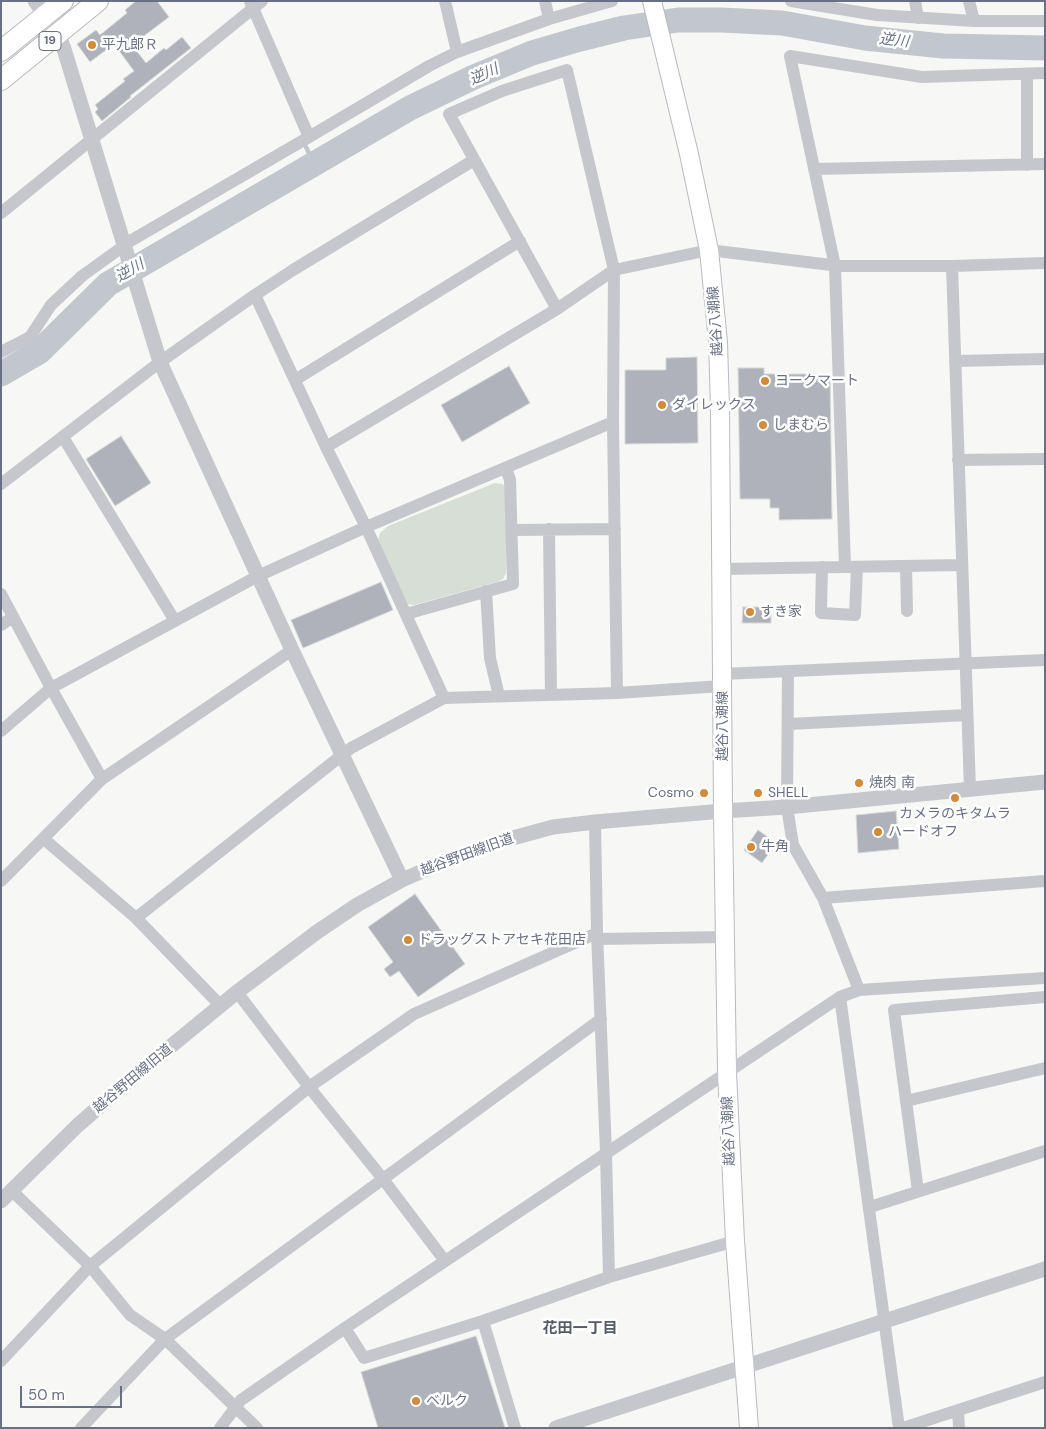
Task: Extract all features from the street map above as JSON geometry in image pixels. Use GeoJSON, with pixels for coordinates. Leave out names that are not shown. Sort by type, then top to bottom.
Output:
{"type":"FeatureCollection","features":[{"type":"Feature","properties":{"kind":"main road","name":"19"},"geometry":{"type":"LineString","coordinates":[[1,51],[40,8],[63,1]]}},
{"type":"Feature","properties":{"kind":"main road","name":"19"},"geometry":{"type":"LineString","coordinates":[[1,80],[98,1]]}},
{"type":"Feature","properties":{"kind":"main road","name":"越谷八潮線"},"geometry":{"type":"LineString","coordinates":[[653,2],[689,154],[709,250],[720,363],[727,1072],[735,1241],[749,1428]]}},
{"type":"Feature","properties":{"kind":"street"},"geometry":{"type":"LineString","coordinates":[[445,1],[457,52]]}},
{"type":"Feature","properties":{"kind":"street"},"geometry":{"type":"LineString","coordinates":[[545,1],[549,19]]}},
{"type":"Feature","properties":{"kind":"street"},"geometry":{"type":"LineString","coordinates":[[1,352],[30,337],[51,305],[82,276],[125,251],[132,240],[428,66],[457,52],[549,19],[612,1]]}},
{"type":"Feature","properties":{"kind":"street"},"geometry":{"type":"LineString","coordinates":[[791,1],[864,7],[877,15],[974,21],[1045,21]]}},
{"type":"Feature","properties":{"kind":"street"},"geometry":{"type":"LineString","coordinates":[[915,1],[918,18]]}},
{"type":"Feature","properties":{"kind":"street"},"geometry":{"type":"LineString","coordinates":[[969,1],[974,21]]}},
{"type":"Feature","properties":{"kind":"street"},"geometry":{"type":"LineString","coordinates":[[1,213],[255,3],[309,137]]}},
{"type":"Feature","properties":{"kind":"street"},"geometry":{"type":"LineString","coordinates":[[40,8],[58,34],[160,362],[341,756],[402,880]]}},
{"type":"Feature","properties":{"kind":"street"},"geometry":{"type":"LineString","coordinates":[[822,567],[821,613],[855,615],[835,266],[790,56],[922,77],[1045,73]]}},
{"type":"Feature","properties":{"kind":"street"},"geometry":{"type":"LineString","coordinates":[[557,310],[449,114],[502,91],[567,70],[614,270],[613,422],[617,693]]}},
{"type":"Feature","properties":{"kind":"street"},"geometry":{"type":"LineString","coordinates":[[1027,74],[1027,165]]}},
{"type":"Feature","properties":{"kind":"street"},"geometry":{"type":"LineString","coordinates":[[1,484],[160,362],[255,294],[474,160]]}},
{"type":"Feature","properties":{"kind":"street"},"geometry":{"type":"LineString","coordinates":[[814,169],[1045,164]]}},
{"type":"Feature","properties":{"kind":"street"},"geometry":{"type":"LineString","coordinates":[[295,380],[520,241]]}},
{"type":"Feature","properties":{"kind":"street"},"geometry":{"type":"LineString","coordinates":[[326,447],[557,310],[614,270],[709,250],[835,266],[952,266],[1045,262]]}},
{"type":"Feature","properties":{"kind":"street"},"geometry":{"type":"LineString","coordinates":[[952,266],[970,789]]}},
{"type":"Feature","properties":{"kind":"street"},"geometry":{"type":"LineString","coordinates":[[255,294],[326,447],[366,527],[444,698]]}},
{"type":"Feature","properties":{"kind":"street"},"geometry":{"type":"LineString","coordinates":[[955,361],[1045,359]]}},
{"type":"Feature","properties":{"kind":"street"},"geometry":{"type":"LineString","coordinates":[[1,731],[51,688],[258,576],[366,527],[613,422]]}},
{"type":"Feature","properties":{"kind":"street"},"geometry":{"type":"LineString","coordinates":[[63,437],[175,621]]}},
{"type":"Feature","properties":{"kind":"street"},"geometry":{"type":"LineString","coordinates":[[958,460],[1045,459]]}},
{"type":"Feature","properties":{"kind":"street"},"geometry":{"type":"LineString","coordinates":[[406,614],[513,584],[510,480],[506,468]]}},
{"type":"Feature","properties":{"kind":"street"},"geometry":{"type":"LineString","coordinates":[[549,529],[551,695]]}},
{"type":"Feature","properties":{"kind":"street"},"geometry":{"type":"LineString","coordinates":[[512,530],[615,529]]}},
{"type":"Feature","properties":{"kind":"street"},"geometry":{"type":"LineString","coordinates":[[722,569],[962,565]]}},
{"type":"Feature","properties":{"kind":"street"},"geometry":{"type":"LineString","coordinates":[[906,566],[907,611]]}},
{"type":"Feature","properties":{"kind":"street"},"geometry":{"type":"LineString","coordinates":[[486,591],[490,658],[499,696]]}},
{"type":"Feature","properties":{"kind":"street"},"geometry":{"type":"LineString","coordinates":[[1,594],[102,779]]}},
{"type":"Feature","properties":{"kind":"street"},"geometry":{"type":"LineString","coordinates":[[1,625],[14,617]]}},
{"type":"Feature","properties":{"kind":"street"},"geometry":{"type":"LineString","coordinates":[[1,881],[102,779],[292,650]]}},
{"type":"Feature","properties":{"kind":"street"},"geometry":{"type":"LineString","coordinates":[[136,918],[351,748],[444,698],[617,693],[788,671],[1045,660]]}},
{"type":"Feature","properties":{"kind":"street"},"geometry":{"type":"LineString","coordinates":[[788,671],[787,807],[793,845],[823,898],[859,990]]}},
{"type":"Feature","properties":{"kind":"street"},"geometry":{"type":"LineString","coordinates":[[789,724],[967,715]]}},
{"type":"Feature","properties":{"kind":"street","name":"越谷野田線旧道"},"geometry":{"type":"LineString","coordinates":[[4,1190],[137,1074],[237,992],[356,905],[402,880],[450,859],[498,842],[552,827],[1045,782]]}},
{"type":"Feature","properties":{"kind":"street"},"geometry":{"type":"LineString","coordinates":[[596,822],[597,936],[609,1278]]}},
{"type":"Feature","properties":{"kind":"street"},"geometry":{"type":"LineString","coordinates":[[44,839],[136,918],[220,1006]]}},
{"type":"Feature","properties":{"kind":"street"},"geometry":{"type":"LineString","coordinates":[[823,898],[1045,881]]}},
{"type":"Feature","properties":{"kind":"street"},"geometry":{"type":"LineString","coordinates":[[1,1361],[90,1266],[309,1087],[414,1014],[597,936],[725,937]]}},
{"type":"Feature","properties":{"kind":"street"},"geometry":{"type":"LineString","coordinates":[[220,1428],[241,1400],[345,1328],[840,997],[859,990],[1045,978]]}},
{"type":"Feature","properties":{"kind":"street"},"geometry":{"type":"LineString","coordinates":[[237,992],[445,1261]]}},
{"type":"Feature","properties":{"kind":"street"},"geometry":{"type":"LineString","coordinates":[[840,997],[899,1428]]}},
{"type":"Feature","properties":{"kind":"street"},"geometry":{"type":"LineString","coordinates":[[918,1191],[894,1010],[1045,997]]}},
{"type":"Feature","properties":{"kind":"street"},"geometry":{"type":"LineString","coordinates":[[80,1428],[166,1339],[601,1019]]}},
{"type":"Feature","properties":{"kind":"street"},"geometry":{"type":"LineString","coordinates":[[906,1102],[1045,1068]]}},
{"type":"Feature","properties":{"kind":"street"},"geometry":{"type":"LineString","coordinates":[[870,1206],[1045,1151]]}},
{"type":"Feature","properties":{"kind":"street"},"geometry":{"type":"LineString","coordinates":[[4,1190],[90,1266],[130,1315],[166,1339],[257,1428]]}},
{"type":"Feature","properties":{"kind":"street"},"geometry":{"type":"LineString","coordinates":[[345,1328],[364,1358],[483,1321],[609,1278],[735,1241]]}},
{"type":"Feature","properties":{"kind":"street"},"geometry":{"type":"LineString","coordinates":[[556,1428],[1045,1269]]}},
{"type":"Feature","properties":{"kind":"street"},"geometry":{"type":"LineString","coordinates":[[483,1321],[515,1428]]}},
{"type":"Feature","properties":{"kind":"street"},"geometry":{"type":"LineString","coordinates":[[903,1428],[1045,1382]]}},
{"type":"Feature","properties":{"kind":"street"},"geometry":{"type":"LineString","coordinates":[[958,1410],[959,1428]]}},
{"type":"Feature","properties":{"kind":"shaded area"},"geometry":{"type":"Polygon","coordinates":[[[495,483],[503,484],[506,490],[506,573],[503,579],[414,605],[408,604],[403,597],[378,540],[380,533],[388,526],[495,483]]]}},
{"type":"Feature","properties":{"kind":"building"},"geometry":{"type":"Polygon","coordinates":[[[136,1],[157,1],[169,17],[132,45],[146,63],[164,48],[166,50],[182,37],[191,48],[130,96],[102,121],[95,112],[98,109],[95,105],[125,81],[123,79],[134,71],[114,44],[90,62],[77,44],[96,30],[100,35],[127,13],[125,10],[136,1]]]}},
{"type":"Feature","properties":{"kind":"building"},"geometry":{"type":"Polygon","coordinates":[[[697,357],[698,443],[625,444],[625,370],[666,370],[666,358],[697,357]]]}},
{"type":"Feature","properties":{"kind":"building"},"geometry":{"type":"Polygon","coordinates":[[[509,366],[530,403],[462,442],[441,405],[509,366]]]}},
{"type":"Feature","properties":{"kind":"building"},"geometry":{"type":"Polygon","coordinates":[[[738,368],[764,368],[764,374],[830,374],[832,519],[779,520],[779,508],[770,508],[770,499],[740,499],[738,368]]]}},
{"type":"Feature","properties":{"kind":"building"},"geometry":{"type":"Polygon","coordinates":[[[121,436],[151,483],[115,506],[86,459],[121,436]]]}},
{"type":"Feature","properties":{"kind":"building"},"geometry":{"type":"Polygon","coordinates":[[[381,582],[393,610],[303,648],[291,620],[381,582]]]}},
{"type":"Feature","properties":{"kind":"building"},"geometry":{"type":"Polygon","coordinates":[[[743,607],[771,607],[771,623],[742,623],[743,607]]]}},
{"type":"Feature","properties":{"kind":"building"},"geometry":{"type":"Polygon","coordinates":[[[896,811],[899,849],[858,853],[856,815],[896,811]]]}},
{"type":"Feature","properties":{"kind":"building"},"geometry":{"type":"Polygon","coordinates":[[[758,830],[776,843],[762,863],[744,850],[758,830]]]}},
{"type":"Feature","properties":{"kind":"building"},"geometry":{"type":"Polygon","coordinates":[[[415,894],[465,964],[418,997],[399,971],[390,977],[384,969],[393,962],[368,927],[415,894]]]}},
{"type":"Feature","properties":{"kind":"building"},"geometry":{"type":"Polygon","coordinates":[[[476,1336],[505,1428],[378,1428],[361,1372],[476,1336]]]}},
{"type":"Feature","properties":{"kind":"waterway","name":"逆川"},"geometry":{"type":"LineString","coordinates":[[1,374],[39,352],[108,284],[410,108],[474,77],[532,53],[624,28],[678,20],[782,23],[865,38],[943,46],[1045,48]]}},
{"type":"Feature","properties":{"kind":"waterway"},"geometry":{"type":"LineString","coordinates":[[306,147],[314,163]]}},
{"type":"Feature","properties":{"kind":"place","name":"平九郎Ｒ"},"geometry":{"type":"Point","coordinates":[92,45]}},
{"type":"Feature","properties":{"kind":"place","name":"ヨークマート"},"geometry":{"type":"Point","coordinates":[765,381]}},
{"type":"Feature","properties":{"kind":"place","name":"ダイレックス"},"geometry":{"type":"Point","coordinates":[662,405]}},
{"type":"Feature","properties":{"kind":"place","name":"しまむら"},"geometry":{"type":"Point","coordinates":[763,425]}},
{"type":"Feature","properties":{"kind":"place","name":"すき家"},"geometry":{"type":"Point","coordinates":[750,612]}},
{"type":"Feature","properties":{"kind":"place","name":"焼肉 南"},"geometry":{"type":"Point","coordinates":[859,783]}},
{"type":"Feature","properties":{"kind":"place","name":"Cosmo"},"geometry":{"type":"Point","coordinates":[704,793]}},
{"type":"Feature","properties":{"kind":"place","name":"SHELL"},"geometry":{"type":"Point","coordinates":[758,793]}},
{"type":"Feature","properties":{"kind":"place","name":"カメラのキタムラ"},"geometry":{"type":"Point","coordinates":[955,798]}},
{"type":"Feature","properties":{"kind":"place","name":"ハードオフ"},"geometry":{"type":"Point","coordinates":[878,832]}},
{"type":"Feature","properties":{"kind":"place","name":"牛角"},"geometry":{"type":"Point","coordinates":[751,847]}},
{"type":"Feature","properties":{"kind":"place","name":"ドラッグストアセキ花田店"},"geometry":{"type":"Point","coordinates":[408,940]}},
{"type":"Feature","properties":{"kind":"place","name":"ベルク"},"geometry":{"type":"Point","coordinates":[416,1401]}},
{"type":"Feature","properties":{"kind":"district","name":"花田一丁目"},"geometry":{"type":"Point","coordinates":[580,1329]}}]}
